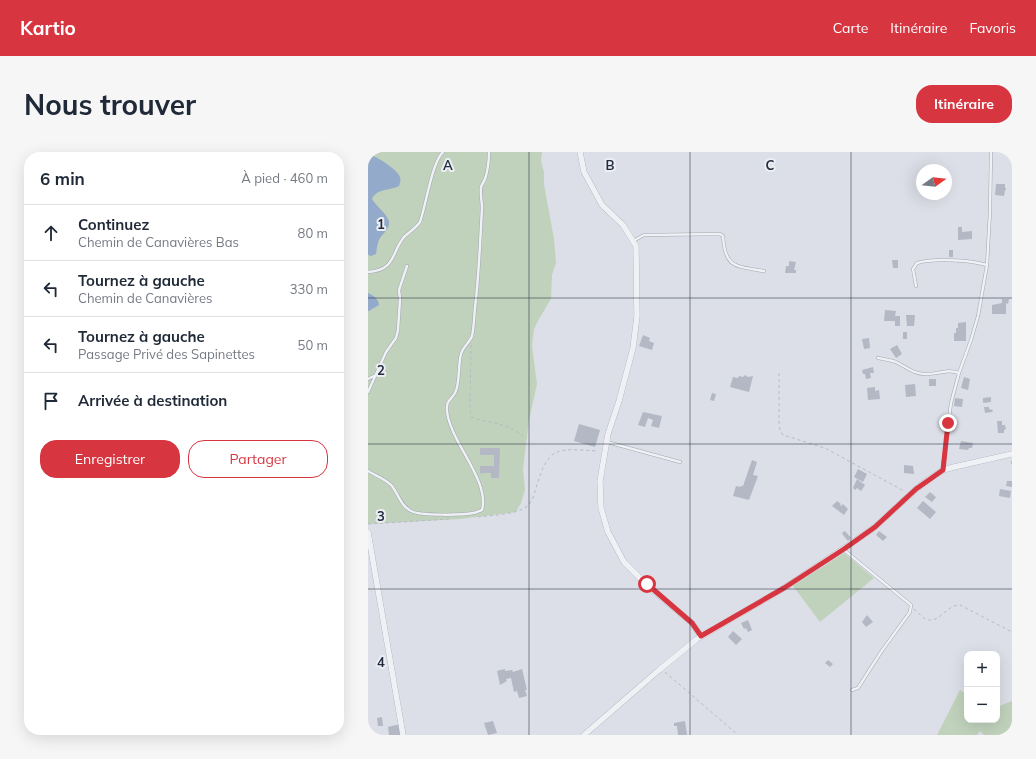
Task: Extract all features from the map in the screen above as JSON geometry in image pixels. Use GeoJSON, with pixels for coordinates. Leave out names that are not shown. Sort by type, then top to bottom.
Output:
{"type":"FeatureCollection","features":[{"type":"Feature","properties":{"kind":"street"},"geometry":{"type":"LineString","coordinates":[[580,152],[584,172],[602,205],[623,225],[636,246],[637,316],[633,348],[619,401],[608,434],[600,481],[601,508],[608,532],[624,562],[692,623],[701,636]]}},
{"type":"Feature","properties":{"kind":"street"},"geometry":{"type":"LineString","coordinates":[[584,735],[701,636],[784,588],[844,549],[875,527],[910,494],[943,470],[1012,454]]}},
{"type":"Feature","properties":{"kind":"street"},"geometry":{"type":"LineString","coordinates":[[368,532],[403,735]]}},
{"type":"Feature","properties":{"kind":"lane"},"geometry":{"type":"LineString","coordinates":[[368,272],[379,270],[387,265],[394,257],[405,237],[420,222],[434,165],[438,156],[443,152]]}},
{"type":"Feature","properties":{"kind":"lane"},"geometry":{"type":"LineString","coordinates":[[368,471],[385,480],[392,486],[403,504],[411,511],[433,514],[453,514],[474,513],[482,510],[482,494],[479,482],[451,426],[447,412],[447,404],[457,388],[461,352],[472,337],[480,248],[482,207],[481,187],[489,164],[489,152]]}},
{"type":"Feature","properties":{"kind":"lane"},"geometry":{"type":"LineString","coordinates":[[943,470],[952,403],[959,373],[976,322],[987,265],[991,152]]}},
{"type":"Feature","properties":{"kind":"lane"},"geometry":{"type":"LineString","coordinates":[[633,241],[644,235],[720,234],[723,236],[724,248],[728,260],[735,266],[764,271]]}},
{"type":"Feature","properties":{"kind":"lane"},"geometry":{"type":"LineString","coordinates":[[916,286],[913,269],[917,263],[948,261],[970,262],[987,265]]}},
{"type":"Feature","properties":{"kind":"lane"},"geometry":{"type":"LineString","coordinates":[[368,392],[386,352],[396,338],[400,299],[399,290],[407,266]]}},
{"type":"Feature","properties":{"kind":"lane"},"geometry":{"type":"LineString","coordinates":[[878,358],[894,362],[915,373],[931,374],[950,370],[959,373]]}},
{"type":"Feature","properties":{"kind":"lane"},"geometry":{"type":"LineString","coordinates":[[368,379],[374,376]]}},
{"type":"Feature","properties":{"kind":"lane"},"geometry":{"type":"LineString","coordinates":[[607,442],[680,462]]}},
{"type":"Feature","properties":{"kind":"lane"},"geometry":{"type":"LineString","coordinates":[[844,549],[911,605],[910,612],[881,652],[858,688],[852,690]]}},
{"type":"Feature","properties":{"kind":"path"},"geometry":{"type":"LineString","coordinates":[[472,337],[470,410],[472,417],[490,423],[505,425],[516,430],[523,436]]}},
{"type":"Feature","properties":{"kind":"path"},"geometry":{"type":"LineString","coordinates":[[779,373],[779,423],[780,430],[783,435],[825,448],[910,494]]}},
{"type":"Feature","properties":{"kind":"path"},"geometry":{"type":"LineString","coordinates":[[474,517],[516,512],[527,507],[532,499],[538,478],[547,460],[552,454],[559,450],[566,449],[606,452]]}},
{"type":"Feature","properties":{"kind":"path"},"geometry":{"type":"LineString","coordinates":[[368,524],[452,519]]}},
{"type":"Feature","properties":{"kind":"path"},"geometry":{"type":"LineString","coordinates":[[911,605],[926,619],[931,620],[936,620],[952,606],[960,605],[1012,632]]}},
{"type":"Feature","properties":{"kind":"path"},"geometry":{"type":"LineString","coordinates":[[659,670],[665,672],[738,735]]}},
{"type":"Feature","properties":{"kind":"green space"},"geometry":{"type":"Polygon","coordinates":[[[368,152],[542,152],[541,161],[554,239],[556,263],[552,275],[551,299],[534,329],[532,346],[537,384],[529,420],[523,469],[525,490],[521,503],[516,512],[460,519],[368,524],[368,152]]]}},
{"type":"Feature","properties":{"kind":"green space"},"geometry":{"type":"Polygon","coordinates":[[[844,553],[874,578],[820,622],[793,586],[844,553]]]}},
{"type":"Feature","properties":{"kind":"green space"},"geometry":{"type":"Polygon","coordinates":[[[960,690],[964,693],[964,723],[1000,723],[1000,706],[1012,701],[1012,735],[984,735],[980,731],[977,735],[937,735],[960,690]]]}},
{"type":"Feature","properties":{"kind":"water"},"geometry":{"type":"Polygon","coordinates":[[[368,154],[391,167],[400,177],[399,186],[380,191],[374,195],[372,199],[387,216],[389,224],[379,240],[376,254],[371,256],[368,255],[368,154]]]}},
{"type":"Feature","properties":{"kind":"water"},"geometry":{"type":"Polygon","coordinates":[[[368,293],[378,301],[379,305],[369,311],[368,311],[368,293]]]}},
{"type":"Feature","properties":{"kind":"building"},"geometry":{"type":"Polygon","coordinates":[[[996,184],[1005,184],[1006,190],[1004,196],[995,195],[996,184]]]}},
{"type":"Feature","properties":{"kind":"building"},"geometry":{"type":"Polygon","coordinates":[[[958,227],[962,227],[962,232],[972,231],[972,239],[958,240],[958,227]]]}},
{"type":"Feature","properties":{"kind":"building"},"geometry":{"type":"Polygon","coordinates":[[[949,250],[953,250],[953,257],[949,257],[949,250]]]}},
{"type":"Feature","properties":{"kind":"building"},"geometry":{"type":"Polygon","coordinates":[[[892,260],[898,260],[898,268],[893,268],[892,260]]]}},
{"type":"Feature","properties":{"kind":"building"},"geometry":{"type":"Polygon","coordinates":[[[789,261],[796,262],[794,270],[796,270],[796,273],[785,273],[786,266],[789,266],[789,261]]]}},
{"type":"Feature","properties":{"kind":"building"},"geometry":{"type":"Polygon","coordinates":[[[1002,299],[1009,299],[1008,304],[1006,303],[1006,314],[992,314],[992,305],[1002,303],[1002,299]]]}},
{"type":"Feature","properties":{"kind":"building"},"geometry":{"type":"Polygon","coordinates":[[[885,310],[896,311],[895,316],[900,316],[900,326],[895,326],[895,321],[884,321],[885,310]]]}},
{"type":"Feature","properties":{"kind":"building"},"geometry":{"type":"Polygon","coordinates":[[[906,315],[915,315],[914,326],[907,326],[906,315]]]}},
{"type":"Feature","properties":{"kind":"building"},"geometry":{"type":"Polygon","coordinates":[[[966,322],[966,341],[954,341],[954,333],[956,333],[956,328],[958,328],[958,323],[966,322]]]}},
{"type":"Feature","properties":{"kind":"building"},"geometry":{"type":"Polygon","coordinates":[[[903,332],[907,332],[907,339],[903,339],[903,332]]]}},
{"type":"Feature","properties":{"kind":"building"},"geometry":{"type":"Polygon","coordinates":[[[643,335],[650,338],[649,341],[654,343],[652,350],[639,346],[643,335]]]}},
{"type":"Feature","properties":{"kind":"building"},"geometry":{"type":"Polygon","coordinates":[[[869,338],[870,348],[864,349],[862,339],[869,338]]]}},
{"type":"Feature","properties":{"kind":"building"},"geometry":{"type":"Polygon","coordinates":[[[897,345],[902,354],[896,358],[890,349],[897,345]]]}},
{"type":"Feature","properties":{"kind":"building"},"geometry":{"type":"Polygon","coordinates":[[[873,367],[874,373],[870,373],[871,378],[866,379],[862,370],[873,367]]]}},
{"type":"Feature","properties":{"kind":"building"},"geometry":{"type":"Polygon","coordinates":[[[745,375],[748,377],[753,376],[749,392],[730,387],[733,377],[738,378],[739,376],[743,377],[745,375]]]}},
{"type":"Feature","properties":{"kind":"building"},"geometry":{"type":"Polygon","coordinates":[[[964,377],[970,379],[968,390],[961,388],[964,377]]]}},
{"type":"Feature","properties":{"kind":"building"},"geometry":{"type":"Polygon","coordinates":[[[929,379],[936,379],[936,386],[929,386],[929,379]]]}},
{"type":"Feature","properties":{"kind":"building"},"geometry":{"type":"Polygon","coordinates":[[[915,384],[916,396],[906,397],[905,385],[915,384]]]}},
{"type":"Feature","properties":{"kind":"building"},"geometry":{"type":"Polygon","coordinates":[[[875,387],[875,391],[879,390],[880,399],[868,400],[867,388],[875,387]]]}},
{"type":"Feature","properties":{"kind":"building"},"geometry":{"type":"Polygon","coordinates":[[[712,393],[716,394],[714,401],[710,400],[712,393]]]}},
{"type":"Feature","properties":{"kind":"building"},"geometry":{"type":"Polygon","coordinates":[[[991,397],[991,402],[983,403],[983,398],[991,397]]]}},
{"type":"Feature","properties":{"kind":"building"},"geometry":{"type":"Polygon","coordinates":[[[955,398],[963,399],[962,407],[954,406],[955,398]]]}},
{"type":"Feature","properties":{"kind":"building"},"geometry":{"type":"Polygon","coordinates":[[[984,407],[989,407],[989,409],[993,410],[992,412],[985,413],[984,407]]]}},
{"type":"Feature","properties":{"kind":"building"},"geometry":{"type":"Polygon","coordinates":[[[643,412],[662,416],[659,428],[651,426],[653,420],[648,418],[645,427],[638,425],[643,412]]]}},
{"type":"Feature","properties":{"kind":"building"},"geometry":{"type":"Polygon","coordinates":[[[997,421],[1002,421],[1002,425],[1005,425],[1006,429],[1004,430],[1004,433],[998,433],[997,421]]]}},
{"type":"Feature","properties":{"kind":"building"},"geometry":{"type":"Polygon","coordinates":[[[579,424],[600,430],[595,447],[574,441],[579,424]]]}},
{"type":"Feature","properties":{"kind":"building"},"geometry":{"type":"Polygon","coordinates":[[[961,441],[973,443],[972,448],[969,448],[968,450],[959,449],[961,441]]]}},
{"type":"Feature","properties":{"kind":"building"},"geometry":{"type":"Polygon","coordinates":[[[480,448],[500,448],[499,478],[491,478],[491,473],[480,473],[480,466],[494,466],[494,455],[480,455],[480,448]]]}},
{"type":"Feature","properties":{"kind":"building"},"geometry":{"type":"Polygon","coordinates":[[[752,460],[757,462],[753,475],[758,476],[749,500],[733,496],[736,486],[743,486],[752,460]]]}},
{"type":"Feature","properties":{"kind":"building"},"geometry":{"type":"Polygon","coordinates":[[[904,465],[913,466],[914,474],[904,473],[904,465]]]}},
{"type":"Feature","properties":{"kind":"building"},"geometry":{"type":"Polygon","coordinates":[[[858,469],[867,474],[863,482],[854,477],[858,469]]]}},
{"type":"Feature","properties":{"kind":"building"},"geometry":{"type":"Polygon","coordinates":[[[857,479],[865,485],[861,491],[857,488],[855,490],[853,488],[857,479]]]}},
{"type":"Feature","properties":{"kind":"building"},"geometry":{"type":"Polygon","coordinates":[[[1007,481],[1012,481],[1012,487],[1006,486],[1007,481]]]}},
{"type":"Feature","properties":{"kind":"building"},"geometry":{"type":"Polygon","coordinates":[[[1000,489],[1011,491],[1010,498],[999,496],[1000,489]]]}},
{"type":"Feature","properties":{"kind":"building"},"geometry":{"type":"Polygon","coordinates":[[[930,492],[936,497],[932,502],[925,497],[930,492]]]}},
{"type":"Feature","properties":{"kind":"building"},"geometry":{"type":"Polygon","coordinates":[[[837,501],[841,504],[841,506],[843,504],[848,509],[844,515],[832,506],[837,501]]]}},
{"type":"Feature","properties":{"kind":"building"},"geometry":{"type":"Polygon","coordinates":[[[923,501],[936,512],[930,519],[917,508],[923,501]]]}},
{"type":"Feature","properties":{"kind":"building"},"geometry":{"type":"Polygon","coordinates":[[[845,531],[851,538],[848,541],[842,533],[845,531]]]}},
{"type":"Feature","properties":{"kind":"building"},"geometry":{"type":"Polygon","coordinates":[[[879,531],[887,537],[883,541],[876,535],[879,531]]]}},
{"type":"Feature","properties":{"kind":"building"},"geometry":{"type":"Polygon","coordinates":[[[867,615],[873,622],[866,627],[862,622],[867,615]]]}},
{"type":"Feature","properties":{"kind":"building"},"geometry":{"type":"Polygon","coordinates":[[[748,620],[752,630],[748,632],[746,628],[744,629],[741,623],[748,620]]]}},
{"type":"Feature","properties":{"kind":"building"},"geometry":{"type":"Polygon","coordinates":[[[733,631],[742,639],[736,645],[728,637],[733,631]]]}},
{"type":"Feature","properties":{"kind":"building"},"geometry":{"type":"Polygon","coordinates":[[[828,660],[833,664],[830,667],[825,663],[828,660]]]}},
{"type":"Feature","properties":{"kind":"building"},"geometry":{"type":"Polygon","coordinates":[[[505,669],[505,671],[512,670],[513,672],[522,669],[527,696],[519,698],[517,691],[514,692],[511,678],[506,679],[507,681],[500,685],[497,671],[505,669]]]}},
{"type":"Feature","properties":{"kind":"building"},"geometry":{"type":"Polygon","coordinates":[[[382,717],[383,726],[378,726],[377,718],[382,717]]]}},
{"type":"Feature","properties":{"kind":"building"},"geometry":{"type":"Polygon","coordinates":[[[493,721],[497,733],[488,735],[484,723],[493,721]]]}},
{"type":"Feature","properties":{"kind":"building"},"geometry":{"type":"Polygon","coordinates":[[[685,721],[687,735],[678,735],[677,726],[674,726],[674,723],[685,721]]]}},
{"type":"Feature","properties":{"kind":"building"},"geometry":{"type":"Polygon","coordinates":[[[400,724],[401,735],[389,735],[388,727],[400,724]]]}},
{"type":"Feature","properties":{"kind":"route"},"geometry":{"type":"LineString","coordinates":[[647,584],[692,623],[701,636],[784,588],[844,549],[875,527],[916,489],[943,470],[948,423]]}}]}
